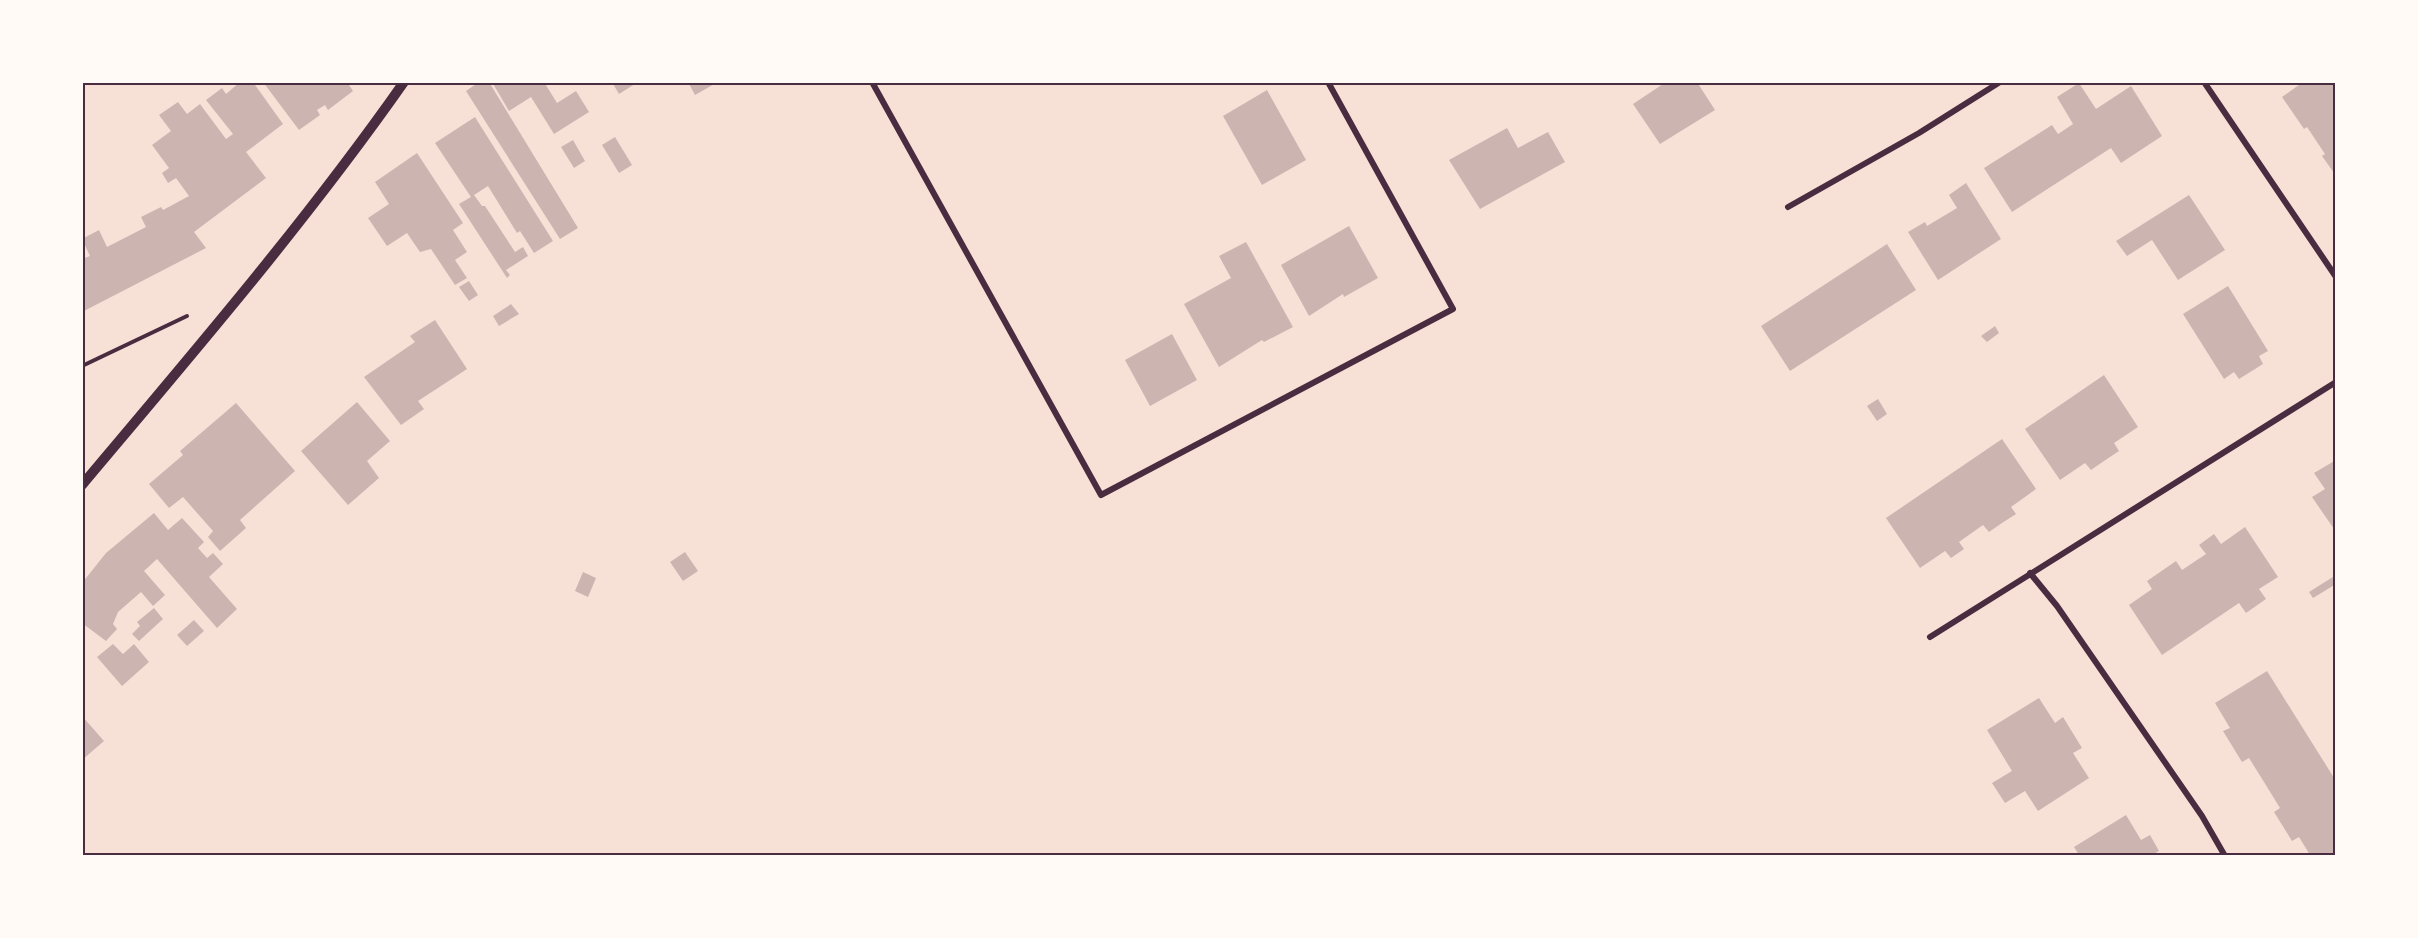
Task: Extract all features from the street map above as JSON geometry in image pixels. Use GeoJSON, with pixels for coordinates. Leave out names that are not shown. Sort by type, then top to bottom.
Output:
{"type":"FeatureCollection","features":[{"type":"Feature","properties":{"kind":"street"},"geometry":{"type":"LineString","coordinates":[[82,485],[199,346],[373,127],[404,82]]}},
{"type":"Feature","properties":{"kind":"street"},"geometry":{"type":"LineString","coordinates":[[872,82],[1101,495],[1453,309],[1328,82]]}},
{"type":"Feature","properties":{"kind":"street"},"geometry":{"type":"LineString","coordinates":[[1788,207],[1919,133],[2000,82]]}},
{"type":"Feature","properties":{"kind":"street"},"geometry":{"type":"LineString","coordinates":[[2204,82],[2336,277]]}},
{"type":"Feature","properties":{"kind":"street"},"geometry":{"type":"LineString","coordinates":[[1930,637],[2336,382]]}},
{"type":"Feature","properties":{"kind":"street"},"geometry":{"type":"LineString","coordinates":[[2030,573],[2056,606],[2196,806],[2225,855]]}},
{"type":"Feature","properties":{"kind":"path"},"geometry":{"type":"LineString","coordinates":[[82,366],[190,314]]}},
{"type":"Feature","properties":{"kind":"building"},"geometry":{"type":"Polygon","coordinates":[[[240,82],[253,82],[283,124],[246,152],[266,178],[194,232],[206,248],[82,312],[82,259],[90,256],[82,239],[99,230],[107,247],[146,227],[141,217],[161,207],[163,210],[189,196],[176,178],[168,183],[162,173],[169,168],[152,145],[171,131],[159,115],[178,102],[187,114],[200,104],[226,139],[233,134],[206,100],[222,88],[226,94],[240,82]]]}},
{"type":"Feature","properties":{"kind":"building"},"geometry":{"type":"Polygon","coordinates":[[[263,82],[347,82],[353,91],[328,110],[325,105],[317,110],[320,115],[299,130],[263,82]]]}},
{"type":"Feature","properties":{"kind":"building"},"geometry":{"type":"Polygon","coordinates":[[[479,82],[489,82],[578,228],[560,239],[466,91],[479,82]]]}},
{"type":"Feature","properties":{"kind":"building"},"geometry":{"type":"Polygon","coordinates":[[[492,82],[544,82],[557,103],[576,91],[589,112],[554,134],[531,97],[509,111],[492,82]]]}},
{"type":"Feature","properties":{"kind":"building"},"geometry":{"type":"Polygon","coordinates":[[[612,82],[638,82],[619,94],[612,82]]]}},
{"type":"Feature","properties":{"kind":"building"},"geometry":{"type":"Polygon","coordinates":[[[688,82],[718,82],[695,95],[688,82]]]}},
{"type":"Feature","properties":{"kind":"building"},"geometry":{"type":"Polygon","coordinates":[[[1666,82],[1697,82],[1715,110],[1660,144],[1633,104],[1666,82]]]}},
{"type":"Feature","properties":{"kind":"building"},"geometry":{"type":"Polygon","coordinates":[[[2303,82],[2336,82],[2334,173],[2322,156],[2325,154],[2307,127],[2304,129],[2282,97],[2303,82]]]}},
{"type":"Feature","properties":{"kind":"building"},"geometry":{"type":"Polygon","coordinates":[[[2079,83],[2096,109],[2131,86],[2162,136],[2121,163],[2111,148],[2012,212],[1984,168],[2052,125],[2058,134],[2073,124],[2057,97],[2079,83]]]}},
{"type":"Feature","properties":{"kind":"building"},"geometry":{"type":"Polygon","coordinates":[[[1267,90],[1306,160],[1262,185],[1223,116],[1267,90]]]}},
{"type":"Feature","properties":{"kind":"building"},"geometry":{"type":"Polygon","coordinates":[[[475,117],[553,241],[534,253],[520,231],[517,233],[488,186],[474,195],[482,206],[485,206],[515,252],[523,247],[528,256],[506,270],[510,275],[507,278],[459,204],[471,197],[435,143],[475,117]]]}},
{"type":"Feature","properties":{"kind":"building"},"geometry":{"type":"Polygon","coordinates":[[[1507,128],[1518,148],[1548,132],[1565,162],[1480,209],[1449,160],[1507,128]]]}},
{"type":"Feature","properties":{"kind":"building"},"geometry":{"type":"Polygon","coordinates":[[[615,137],[632,165],[619,173],[602,145],[615,137]]]}},
{"type":"Feature","properties":{"kind":"building"},"geometry":{"type":"Polygon","coordinates":[[[573,140],[585,161],[574,168],[561,147],[573,140]]]}},
{"type":"Feature","properties":{"kind":"building"},"geometry":{"type":"Polygon","coordinates":[[[417,153],[463,223],[453,230],[467,252],[455,260],[467,278],[455,285],[431,249],[420,252],[407,233],[387,246],[368,218],[389,204],[375,182],[417,153]]]}},
{"type":"Feature","properties":{"kind":"building"},"geometry":{"type":"Polygon","coordinates":[[[1966,183],[2001,239],[1938,280],[1908,232],[1925,222],[1927,226],[1957,208],[1949,195],[1966,183]]]}},
{"type":"Feature","properties":{"kind":"building"},"geometry":{"type":"Polygon","coordinates":[[[2189,195],[2225,250],[2178,280],[2152,240],[2127,256],[2116,241],[2189,195]]]}},
{"type":"Feature","properties":{"kind":"building"},"geometry":{"type":"Polygon","coordinates":[[[1349,226],[1378,278],[1344,297],[1343,294],[1309,316],[1281,265],[1349,226]]]}},
{"type":"Feature","properties":{"kind":"building"},"geometry":{"type":"Polygon","coordinates":[[[1246,242],[1293,327],[1264,342],[1262,340],[1219,367],[1184,304],[1231,278],[1219,256],[1246,242]]]}},
{"type":"Feature","properties":{"kind":"building"},"geometry":{"type":"Polygon","coordinates":[[[1887,244],[1916,290],[1790,371],[1761,326],[1887,244]]]}},
{"type":"Feature","properties":{"kind":"building"},"geometry":{"type":"Polygon","coordinates":[[[469,281],[478,295],[469,301],[459,287],[469,281]]]}},
{"type":"Feature","properties":{"kind":"building"},"geometry":{"type":"Polygon","coordinates":[[[2228,286],[2268,351],[2259,356],[2263,364],[2239,379],[2234,372],[2224,379],[2183,314],[2228,286]]]}},
{"type":"Feature","properties":{"kind":"building"},"geometry":{"type":"Polygon","coordinates":[[[511,304],[519,314],[499,326],[493,316],[511,304]]]}},
{"type":"Feature","properties":{"kind":"building"},"geometry":{"type":"Polygon","coordinates":[[[435,320],[467,369],[418,401],[424,409],[401,425],[364,377],[415,342],[410,336],[435,320]]]}},
{"type":"Feature","properties":{"kind":"building"},"geometry":{"type":"Polygon","coordinates":[[[1995,326],[1999,333],[1987,342],[1981,336],[1995,326]]]}},
{"type":"Feature","properties":{"kind":"building"},"geometry":{"type":"Polygon","coordinates":[[[1172,334],[1197,380],[1150,406],[1125,360],[1172,334]]]}},
{"type":"Feature","properties":{"kind":"building"},"geometry":{"type":"Polygon","coordinates":[[[2104,375],[2138,427],[2114,443],[2119,451],[2091,470],[2085,463],[2060,480],[2025,429],[2104,375]]]}},
{"type":"Feature","properties":{"kind":"building"},"geometry":{"type":"Polygon","coordinates":[[[1878,399],[1887,414],[1877,421],[1867,406],[1878,399]]]}},
{"type":"Feature","properties":{"kind":"building"},"geometry":{"type":"Polygon","coordinates":[[[357,402],[390,441],[367,461],[379,478],[348,505],[301,451],[357,402]]]}},
{"type":"Feature","properties":{"kind":"building"},"geometry":{"type":"Polygon","coordinates":[[[236,403],[295,471],[240,520],[246,528],[220,551],[208,537],[213,531],[183,497],[169,508],[149,484],[183,455],[180,451],[236,403]]]}},
{"type":"Feature","properties":{"kind":"building"},"geometry":{"type":"Polygon","coordinates":[[[2002,439],[2036,489],[2011,507],[2016,514],[1989,532],[1983,525],[1959,542],[1964,549],[1951,558],[1945,551],[1920,568],[1886,518],[2002,439]]]}},
{"type":"Feature","properties":{"kind":"building"},"geometry":{"type":"Polygon","coordinates":[[[2336,460],[2336,528],[2334,529],[2312,497],[2325,489],[2314,473],[2336,460]]]}},
{"type":"Feature","properties":{"kind":"building"},"geometry":{"type":"Polygon","coordinates":[[[154,513],[168,530],[182,518],[204,542],[198,548],[207,558],[213,553],[223,564],[209,577],[237,609],[217,628],[157,559],[144,571],[165,595],[153,606],[141,592],[118,612],[113,624],[117,629],[106,641],[82,623],[82,583],[106,553],[154,513]]]}},
{"type":"Feature","properties":{"kind":"building"},"geometry":{"type":"Polygon","coordinates":[[[2245,527],[2278,577],[2259,589],[2266,599],[2246,613],[2239,603],[2162,655],[2129,605],[2152,589],[2147,581],[2176,561],[2182,570],[2206,554],[2199,545],[2214,534],[2221,544],[2245,527]]]}},
{"type":"Feature","properties":{"kind":"building"},"geometry":{"type":"Polygon","coordinates":[[[685,552],[698,571],[683,581],[670,562],[685,552]]]}},
{"type":"Feature","properties":{"kind":"building"},"geometry":{"type":"Polygon","coordinates":[[[583,572],[596,578],[588,597],[575,591],[583,572]]]}},
{"type":"Feature","properties":{"kind":"building"},"geometry":{"type":"Polygon","coordinates":[[[2336,575],[2336,584],[2313,598],[2309,592],[2336,575]]]}},
{"type":"Feature","properties":{"kind":"building"},"geometry":{"type":"Polygon","coordinates":[[[154,608],[163,619],[139,641],[132,634],[140,626],[137,622],[154,608]]]}},
{"type":"Feature","properties":{"kind":"building"},"geometry":{"type":"Polygon","coordinates":[[[194,620],[204,631],[187,646],[177,635],[194,620]]]}},
{"type":"Feature","properties":{"kind":"building"},"geometry":{"type":"Polygon","coordinates":[[[113,644],[123,654],[134,644],[149,662],[122,686],[97,657],[113,644]]]}},
{"type":"Feature","properties":{"kind":"building"},"geometry":{"type":"Polygon","coordinates":[[[2267,671],[2336,781],[2336,855],[2310,855],[2299,837],[2292,841],[2274,812],[2280,808],[2249,758],[2242,762],[2223,731],[2230,728],[2215,703],[2267,671]]]}},
{"type":"Feature","properties":{"kind":"building"},"geometry":{"type":"Polygon","coordinates":[[[2039,698],[2055,723],[2063,717],[2082,748],[2073,753],[2089,778],[2038,811],[2025,791],[2005,803],[1992,783],[2012,771],[1987,730],[2039,698]]]}},
{"type":"Feature","properties":{"kind":"building"},"geometry":{"type":"Polygon","coordinates":[[[82,716],[104,741],[82,760],[82,716]]]}},
{"type":"Feature","properties":{"kind":"building"},"geometry":{"type":"Polygon","coordinates":[[[2126,815],[2141,840],[2150,835],[2159,851],[2152,855],[2079,855],[2074,847],[2126,815]]]}}]}
